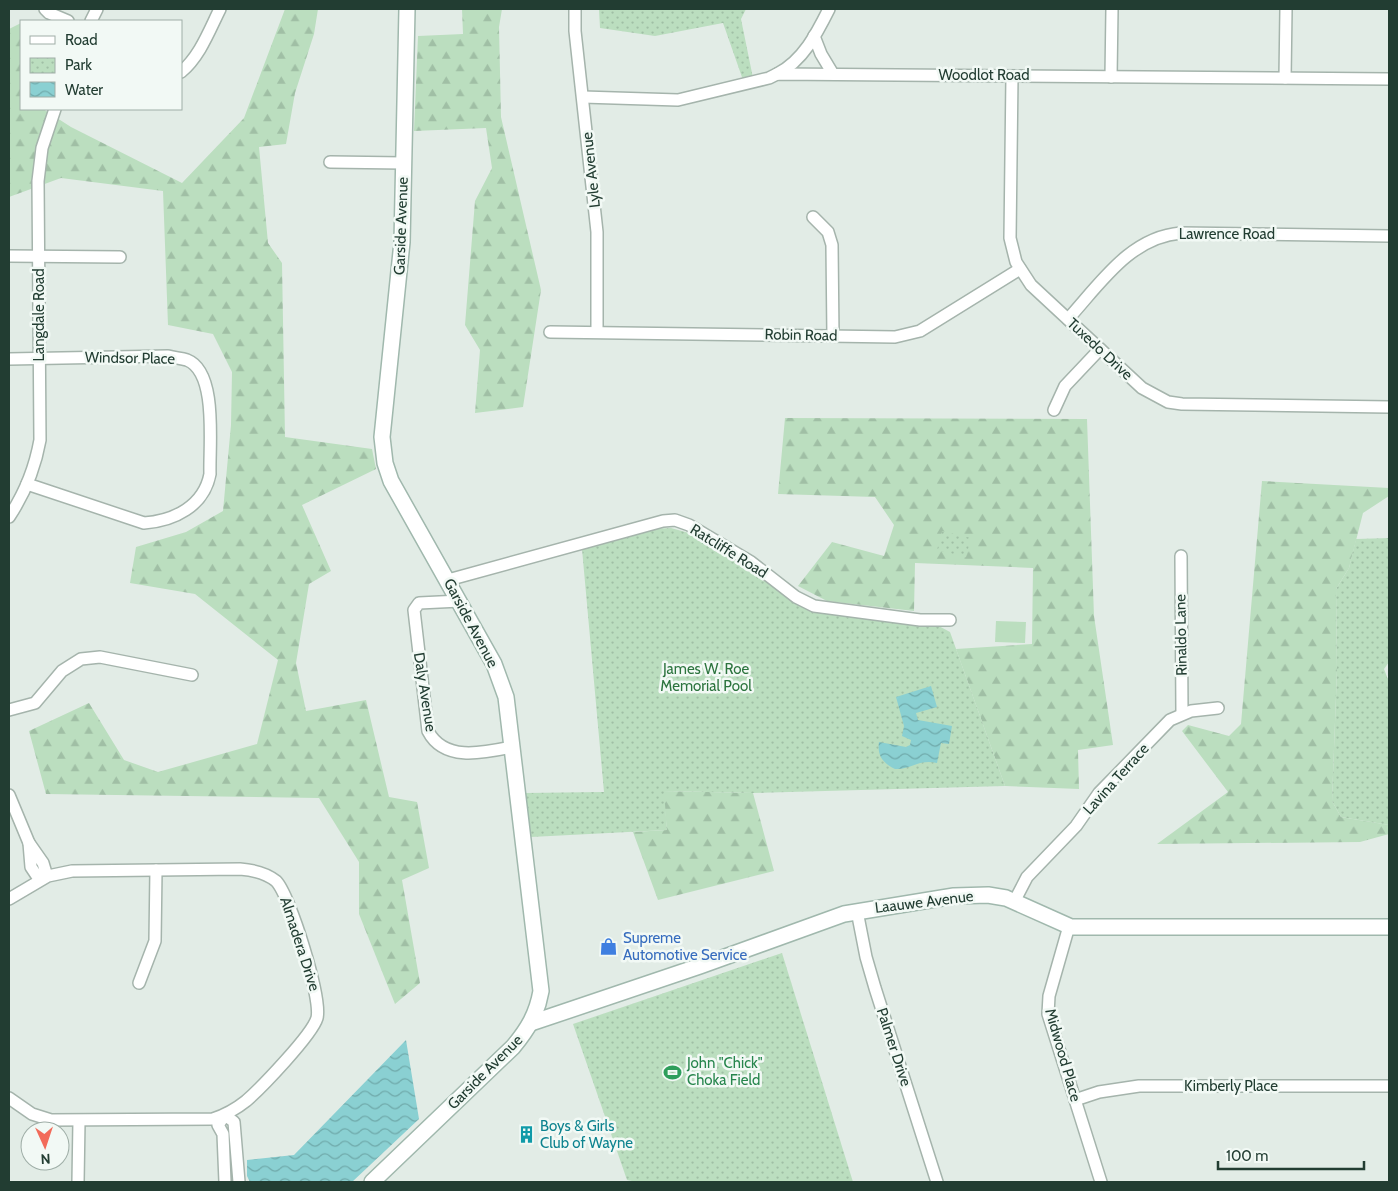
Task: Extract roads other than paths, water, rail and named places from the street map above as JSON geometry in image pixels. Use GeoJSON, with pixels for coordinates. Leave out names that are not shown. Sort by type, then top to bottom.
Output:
{"type":"FeatureCollection","features":[{"type":"Feature","properties":{"kind":"street"},"geometry":{"type":"LineString","coordinates":[[44,9],[49,14],[65,20]]}},
{"type":"Feature","properties":{"kind":"street"},"geometry":{"type":"LineString","coordinates":[[182,71],[191,64],[220,9]]}},
{"type":"Feature","properties":{"kind":"street","name":"Garside Avenue"},"geometry":{"type":"LineString","coordinates":[[372,1182],[513,1047],[531,1022],[538,1007],[541,991],[540,967],[506,697],[494,664],[395,487],[382,451],[401,264],[407,9]]}},
{"type":"Feature","properties":{"kind":"street","name":"Lyle Avenue"},"geometry":{"type":"LineString","coordinates":[[575,9],[597,232],[597,332]]}},
{"type":"Feature","properties":{"kind":"street"},"geometry":{"type":"LineString","coordinates":[[777,74],[794,62],[814,36],[830,9]]}},
{"type":"Feature","properties":{"kind":"street"},"geometry":{"type":"LineString","coordinates":[[1111,77],[1112,9]]}},
{"type":"Feature","properties":{"kind":"street"},"geometry":{"type":"LineString","coordinates":[[1285,78],[1286,9]]}},
{"type":"Feature","properties":{"kind":"street"},"geometry":{"type":"LineString","coordinates":[[814,36],[832,74]]}},
{"type":"Feature","properties":{"kind":"street","name":"Woodlot Road"},"geometry":{"type":"LineString","coordinates":[[583,97],[678,100],[770,78],[777,74],[1389,79]]}},
{"type":"Feature","properties":{"kind":"street","name":"Tuxedo Drive"},"geometry":{"type":"LineString","coordinates":[[1012,76],[1010,238],[1020,269],[1031,285],[1142,388],[1155,396],[1175,403],[1389,407]]}},
{"type":"Feature","properties":{"kind":"street","name":"Langdale Road"},"geometry":{"type":"LineString","coordinates":[[9,517],[20,502],[40,440],[38,181],[42,148],[55,110]]}},
{"type":"Feature","properties":{"kind":"street"},"geometry":{"type":"LineString","coordinates":[[330,162],[403,164]]}},
{"type":"Feature","properties":{"kind":"street"},"geometry":{"type":"LineString","coordinates":[[813,217],[828,232],[832,245],[833,336]]}},
{"type":"Feature","properties":{"kind":"street","name":"Lawrence Road"},"geometry":{"type":"LineString","coordinates":[[1068,319],[1119,262],[1144,243],[1157,237],[1181,233],[1389,236]]}},
{"type":"Feature","properties":{"kind":"street"},"geometry":{"type":"LineString","coordinates":[[9,256],[120,257]]}},
{"type":"Feature","properties":{"kind":"street","name":"Robin Road"},"geometry":{"type":"LineString","coordinates":[[550,332],[895,337],[920,331],[1020,269]]}},
{"type":"Feature","properties":{"kind":"street"},"geometry":{"type":"LineString","coordinates":[[1054,410],[1065,386],[1100,349]]}},
{"type":"Feature","properties":{"kind":"street","name":"Windsor Place"},"geometry":{"type":"LineString","coordinates":[[9,359],[168,356],[187,360],[196,366],[209,392],[210,474],[208,487],[195,501],[175,517],[162,522],[144,523],[27,484]]}},
{"type":"Feature","properties":{"kind":"street","name":"Ratcliffe Road"},"geometry":{"type":"LineString","coordinates":[[448,580],[663,521],[675,520],[689,525],[751,562],[796,597],[814,606],[920,620],[950,620]]}},
{"type":"Feature","properties":{"kind":"street","name":"Rinaldo Lane"},"geometry":{"type":"LineString","coordinates":[[1181,556],[1182,714]]}},
{"type":"Feature","properties":{"kind":"street","name":"Daly Avenue"},"geometry":{"type":"LineString","coordinates":[[460,601],[419,603],[414,610],[428,731],[438,746],[456,752],[512,747]]}},
{"type":"Feature","properties":{"kind":"street"},"geometry":{"type":"LineString","coordinates":[[9,710],[35,703],[62,671],[81,659],[100,657],[192,675]]}},
{"type":"Feature","properties":{"kind":"street","name":"Lavina Terrace"},"geometry":{"type":"LineString","coordinates":[[1014,902],[1027,877],[1070,833],[1099,793],[1170,720],[1182,714],[1205,708],[1218,708]]}},
{"type":"Feature","properties":{"kind":"street"},"geometry":{"type":"LineString","coordinates":[[9,795],[29,843],[43,863],[46,873],[42,878]]}},
{"type":"Feature","properties":{"kind":"street"},"geometry":{"type":"LineString","coordinates":[[139,982],[155,940],[156,870]]}},
{"type":"Feature","properties":{"kind":"street","name":"Almadera Drive"},"geometry":{"type":"LineString","coordinates":[[9,899],[42,878],[72,871],[251,870],[277,882],[289,903],[316,992],[317,1018],[310,1033],[246,1101],[225,1115],[206,1120],[79,1121],[43,1118],[26,1111],[9,1098]]}},
{"type":"Feature","properties":{"kind":"street","name":"Laauwe Avenue"},"geometry":{"type":"LineString","coordinates":[[531,1022],[857,911],[962,895],[988,895],[1014,902],[1069,926],[1389,927]]}},
{"type":"Feature","properties":{"kind":"street","name":"Palmer Drive"},"geometry":{"type":"LineString","coordinates":[[857,911],[868,964],[937,1182]]}},
{"type":"Feature","properties":{"kind":"street","name":"Midwood Place"},"geometry":{"type":"LineString","coordinates":[[1069,926],[1047,1005],[1048,1014],[1101,1182]]}},
{"type":"Feature","properties":{"kind":"street","name":"Kimberly Place"},"geometry":{"type":"LineString","coordinates":[[1075,1100],[1099,1092],[1139,1086],[1389,1086]]}},
{"type":"Feature","properties":{"kind":"street"},"geometry":{"type":"LineString","coordinates":[[225,1182],[223,1134],[218,1125],[225,1115],[234,1122],[239,1182]]}},
{"type":"Feature","properties":{"kind":"street"},"geometry":{"type":"LineString","coordinates":[[78,1182],[79,1121]]}},
{"type":"Feature","properties":{"kind":"water"},"geometry":{"type":"Polygon","coordinates":[[[931,686],[937,707],[916,713],[918,720],[952,726],[949,744],[941,743],[937,763],[924,762],[906,768],[895,769],[887,764],[880,755],[879,742],[906,747],[910,745],[911,740],[902,736],[904,726],[896,697],[931,686]]]}},
{"type":"Feature","properties":{"kind":"water"},"geometry":{"type":"Polygon","coordinates":[[[406,1040],[419,1119],[352,1182],[250,1182],[247,1176],[247,1160],[294,1155],[406,1040]]]}},
{"type":"Feature","properties":{"kind":"place","name":"Supreme Automotive Service"},"geometry":{"type":"Point","coordinates":[609,947]}},
{"type":"Feature","properties":{"kind":"place","name":"John \"Chick\" Choka Field"},"geometry":{"type":"Point","coordinates":[673,1072]}},
{"type":"Feature","properties":{"kind":"place","name":"Boys & Girls Club of Wayne"},"geometry":{"type":"Point","coordinates":[526,1135]}},
{"type":"Feature","properties":{"kind":"park label","name":"James W. Roe Memorial Pool"},"geometry":{"type":"Point","coordinates":[706,678]}}]}
